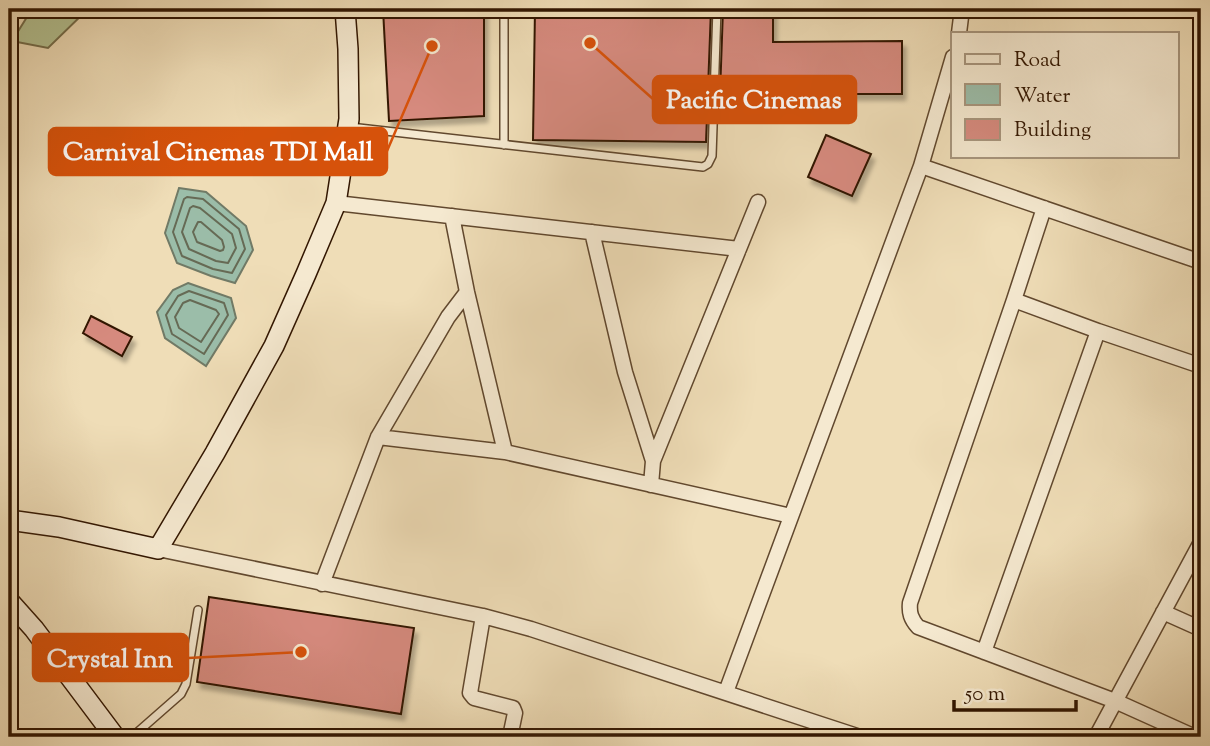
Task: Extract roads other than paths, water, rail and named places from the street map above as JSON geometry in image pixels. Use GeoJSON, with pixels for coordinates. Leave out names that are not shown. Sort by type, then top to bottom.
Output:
{"type":"FeatureCollection","features":[{"type":"Feature","properties":{"kind":"main road"},"geometry":{"type":"LineString","coordinates":[[9,520],[59,527],[158,549],[274,346],[336,203],[347,126],[348,49],[345,9]]}},
{"type":"Feature","properties":{"kind":"main road"},"geometry":{"type":"LineString","coordinates":[[9,538],[59,527]]}},
{"type":"Feature","properties":{"kind":"main road"},"geometry":{"type":"LineString","coordinates":[[9,601],[34,629],[115,737]]}},
{"type":"Feature","properties":{"kind":"street"},"geometry":{"type":"LineString","coordinates":[[959,32],[962,9]]}},
{"type":"Feature","properties":{"kind":"street"},"geometry":{"type":"LineString","coordinates":[[726,692],[921,166],[951,64]]}},
{"type":"Feature","properties":{"kind":"street"},"geometry":{"type":"LineString","coordinates":[[921,166],[1201,262]]}},
{"type":"Feature","properties":{"kind":"street"},"geometry":{"type":"LineString","coordinates":[[651,485],[653,461],[758,202]]}},
{"type":"Feature","properties":{"kind":"street"},"geometry":{"type":"LineString","coordinates":[[336,203],[739,249]]}},
{"type":"Feature","properties":{"kind":"street"},"geometry":{"type":"LineString","coordinates":[[1044,208],[909,611],[918,627],[1115,701],[1195,737]]}},
{"type":"Feature","properties":{"kind":"street"},"geometry":{"type":"LineString","coordinates":[[452,216],[505,452]]}},
{"type":"Feature","properties":{"kind":"street"},"geometry":{"type":"LineString","coordinates":[[592,232],[625,372],[653,461]]}},
{"type":"Feature","properties":{"kind":"street"},"geometry":{"type":"LineString","coordinates":[[322,584],[378,437],[449,317],[467,292]]}},
{"type":"Feature","properties":{"kind":"street"},"geometry":{"type":"LineString","coordinates":[[1014,300],[1201,366]]}},
{"type":"Feature","properties":{"kind":"street"},"geometry":{"type":"LineString","coordinates":[[984,652],[1098,331]]}},
{"type":"Feature","properties":{"kind":"street"},"geometry":{"type":"LineString","coordinates":[[378,437],[505,452],[791,516]]}},
{"type":"Feature","properties":{"kind":"street"},"geometry":{"type":"LineString","coordinates":[[1096,737],[1201,542]]}},
{"type":"Feature","properties":{"kind":"street"},"geometry":{"type":"LineString","coordinates":[[158,549],[483,616],[531,629],[860,737]]}},
{"type":"Feature","properties":{"kind":"street"},"geometry":{"type":"LineString","coordinates":[[1163,612],[1201,629]]}},
{"type":"Feature","properties":{"kind":"street"},"geometry":{"type":"LineString","coordinates":[[483,616],[471,696],[513,708],[515,713],[510,737]]}},
{"type":"Feature","properties":{"kind":"lane"},"geometry":{"type":"LineString","coordinates":[[504,9],[505,145]]}},
{"type":"Feature","properties":{"kind":"lane"},"geometry":{"type":"LineString","coordinates":[[347,126],[703,167],[712,156],[717,9]]}},
{"type":"Feature","properties":{"kind":"lane"},"geometry":{"type":"LineString","coordinates":[[132,737],[181,694],[186,684],[198,610]]}},
{"type":"Feature","properties":{"kind":"water"},"geometry":{"type":"Polygon","coordinates":[[[179,188],[206,192],[246,226],[253,250],[235,283],[177,263],[165,233],[179,188]]]}},
{"type":"Feature","properties":{"kind":"water"},"geometry":{"type":"Polygon","coordinates":[[[188,283],[231,298],[236,318],[206,366],[165,338],[157,312],[173,290],[188,283]]]}},
{"type":"Feature","properties":{"kind":"place","name":"Pacific Cinemas"},"geometry":{"type":"Point","coordinates":[590,43]}},
{"type":"Feature","properties":{"kind":"place","name":"Carnival Cinemas TDI Mall"},"geometry":{"type":"Point","coordinates":[432,46]}},
{"type":"Feature","properties":{"kind":"place","name":"Crystal Inn"},"geometry":{"type":"Point","coordinates":[301,652]}}]}
